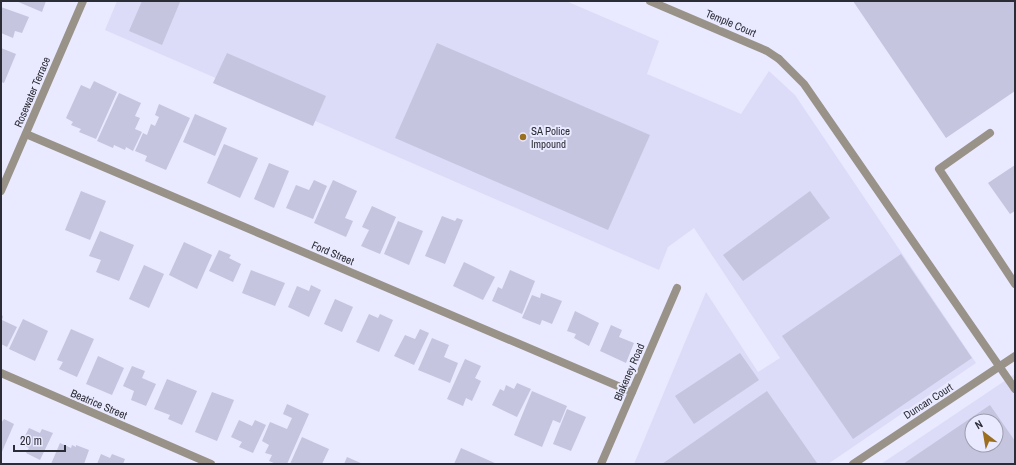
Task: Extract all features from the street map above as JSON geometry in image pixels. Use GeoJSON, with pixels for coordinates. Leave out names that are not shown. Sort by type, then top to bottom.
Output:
{"type":"FeatureCollection","features":[{"type":"Feature","properties":{"kind":"street","name":"Rosewater Terrace"},"geometry":{"type":"LineString","coordinates":[[1,191],[83,1]]}},
{"type":"Feature","properties":{"kind":"street","name":"Temple Court"},"geometry":{"type":"LineString","coordinates":[[650,1],[767,51],[779,59],[804,84],[1015,389]]}},
{"type":"Feature","properties":{"kind":"street"},"geometry":{"type":"LineString","coordinates":[[990,133],[939,169],[1015,284]]}},
{"type":"Feature","properties":{"kind":"street","name":"Ford Street"},"geometry":{"type":"LineString","coordinates":[[26,134],[632,392]]}},
{"type":"Feature","properties":{"kind":"street","name":"Blakeney Road"},"geometry":{"type":"LineString","coordinates":[[601,464],[677,288]]}},
{"type":"Feature","properties":{"kind":"street","name":"Duncan Court"},"geometry":{"type":"LineString","coordinates":[[853,464],[1015,356]]}},
{"type":"Feature","properties":{"kind":"street","name":"Beatrice Street"},"geometry":{"type":"LineString","coordinates":[[1,373],[211,464]]}},
{"type":"Feature","properties":{"kind":"shaded area"},"geometry":{"type":"Polygon","coordinates":[[[117,1],[566,1],[659,41],[647,74],[741,114],[769,71],[795,95],[976,363],[828,464],[634,464],[706,292],[758,372],[780,358],[694,228],[668,247],[659,270],[105,30],[117,1]]]}},
{"type":"Feature","properties":{"kind":"shaded area"},"geometry":{"type":"Polygon","coordinates":[[[1015,374],[1015,464],[881,464],[1015,374]]]}},
{"type":"Feature","properties":{"kind":"building"},"geometry":{"type":"Polygon","coordinates":[[[16,1],[46,1],[42,12],[16,1]]]}},
{"type":"Feature","properties":{"kind":"building"},"geometry":{"type":"Polygon","coordinates":[[[142,1],[180,2],[162,45],[129,31],[142,1]]]}},
{"type":"Feature","properties":{"kind":"building"},"geometry":{"type":"Polygon","coordinates":[[[853,1],[1015,1],[1015,91],[946,138],[853,1]]]}},
{"type":"Feature","properties":{"kind":"building"},"geometry":{"type":"Polygon","coordinates":[[[1,7],[29,17],[22,33],[15,31],[13,38],[1,33],[1,7]]]}},
{"type":"Feature","properties":{"kind":"building","name":"SA Police Impound"},"geometry":{"type":"Polygon","coordinates":[[[437,43],[650,135],[608,230],[395,138],[437,43]]]}},
{"type":"Feature","properties":{"kind":"building"},"geometry":{"type":"Polygon","coordinates":[[[1,48],[16,54],[4,83],[1,82],[1,48]]]}},
{"type":"Feature","properties":{"kind":"building"},"geometry":{"type":"Polygon","coordinates":[[[227,53],[326,96],[313,126],[213,83],[227,53]]]}},
{"type":"Feature","properties":{"kind":"building"},"geometry":{"type":"Polygon","coordinates":[[[94,81],[117,92],[96,139],[79,132],[81,129],[71,125],[73,122],[66,118],[81,85],[90,89],[94,81]]]}},
{"type":"Feature","properties":{"kind":"building"},"geometry":{"type":"Polygon","coordinates":[[[119,93],[141,103],[135,116],[140,118],[135,129],[142,132],[133,151],[126,147],[125,150],[114,145],[113,148],[97,141],[119,93]]]}},
{"type":"Feature","properties":{"kind":"building"},"geometry":{"type":"Polygon","coordinates":[[[159,104],[190,118],[166,170],[145,161],[147,156],[135,151],[143,133],[147,135],[151,124],[155,126],[159,117],[155,115],[159,104]]]}},
{"type":"Feature","properties":{"kind":"building"},"geometry":{"type":"Polygon","coordinates":[[[195,114],[227,128],[215,156],[183,142],[195,114]]]}},
{"type":"Feature","properties":{"kind":"building"},"geometry":{"type":"Polygon","coordinates":[[[224,144],[258,158],[240,198],[207,183],[224,144]]]}},
{"type":"Feature","properties":{"kind":"building"},"geometry":{"type":"Polygon","coordinates":[[[269,163],[289,171],[274,208],[254,199],[269,163]]]}},
{"type":"Feature","properties":{"kind":"building"},"geometry":{"type":"Polygon","coordinates":[[[1015,165],[1015,211],[1010,214],[988,183],[1015,165]]]}},
{"type":"Feature","properties":{"kind":"building"},"geometry":{"type":"Polygon","coordinates":[[[314,180],[327,186],[313,219],[286,208],[296,185],[309,190],[314,180]]]}},
{"type":"Feature","properties":{"kind":"building"},"geometry":{"type":"Polygon","coordinates":[[[333,180],[357,191],[345,218],[353,221],[346,237],[314,223],[333,180]]]}},
{"type":"Feature","properties":{"kind":"building"},"geometry":{"type":"Polygon","coordinates":[[[81,191],[106,201],[90,240],[65,230],[81,191]]]}},
{"type":"Feature","properties":{"kind":"building"},"geometry":{"type":"Polygon","coordinates":[[[810,191],[830,218],[743,281],[723,255],[810,191]]]}},
{"type":"Feature","properties":{"kind":"building"},"geometry":{"type":"Polygon","coordinates":[[[372,206],[396,217],[380,254],[361,246],[369,230],[362,227],[372,206]]]}},
{"type":"Feature","properties":{"kind":"building"},"geometry":{"type":"Polygon","coordinates":[[[442,216],[455,221],[457,218],[463,220],[445,264],[425,256],[442,216]]]}},
{"type":"Feature","properties":{"kind":"building"},"geometry":{"type":"Polygon","coordinates":[[[398,221],[423,231],[409,265],[384,254],[398,221]]]}},
{"type":"Feature","properties":{"kind":"building"},"geometry":{"type":"Polygon","coordinates":[[[100,231],[134,245],[119,281],[96,272],[101,260],[89,256],[100,231]]]}},
{"type":"Feature","properties":{"kind":"building"},"geometry":{"type":"Polygon","coordinates":[[[184,242],[212,255],[197,289],[169,275],[184,242]]]}},
{"type":"Feature","properties":{"kind":"building"},"geometry":{"type":"Polygon","coordinates":[[[219,250],[231,255],[229,258],[241,264],[233,282],[209,271],[219,250]]]}},
{"type":"Feature","properties":{"kind":"building"},"geometry":{"type":"Polygon","coordinates":[[[901,254],[972,358],[853,439],[782,336],[901,254]]]}},
{"type":"Feature","properties":{"kind":"building"},"geometry":{"type":"Polygon","coordinates":[[[464,262],[495,277],[483,300],[453,286],[464,262]]]}},
{"type":"Feature","properties":{"kind":"building"},"geometry":{"type":"Polygon","coordinates":[[[144,265],[164,274],[149,308],[129,299],[144,265]]]}},
{"type":"Feature","properties":{"kind":"building"},"geometry":{"type":"Polygon","coordinates":[[[251,270],[285,283],[275,306],[242,293],[251,270]]]}},
{"type":"Feature","properties":{"kind":"building"},"geometry":{"type":"Polygon","coordinates":[[[510,270],[535,281],[522,314],[492,301],[498,287],[502,289],[510,270]]]}},
{"type":"Feature","properties":{"kind":"building"},"geometry":{"type":"Polygon","coordinates":[[[311,285],[321,290],[309,317],[288,307],[297,286],[309,291],[311,285]]]}},
{"type":"Feature","properties":{"kind":"building"},"geometry":{"type":"Polygon","coordinates":[[[541,293],[562,301],[552,324],[542,320],[540,325],[522,318],[532,295],[540,298],[541,293]]]}},
{"type":"Feature","properties":{"kind":"building"},"geometry":{"type":"Polygon","coordinates":[[[335,299],[353,307],[342,332],[324,324],[335,299]]]}},
{"type":"Feature","properties":{"kind":"building"},"geometry":{"type":"Polygon","coordinates":[[[575,311],[599,323],[589,346],[574,338],[576,334],[567,331],[575,311]]]}},
{"type":"Feature","properties":{"kind":"building"},"geometry":{"type":"Polygon","coordinates":[[[369,314],[378,318],[380,314],[393,320],[379,352],[356,342],[369,314]]]}},
{"type":"Feature","properties":{"kind":"building"},"geometry":{"type":"Polygon","coordinates":[[[1,315],[3,316],[2,320],[17,327],[7,347],[1,344],[1,315]]]}},
{"type":"Feature","properties":{"kind":"building"},"geometry":{"type":"Polygon","coordinates":[[[23,319],[48,331],[35,361],[9,349],[23,319]]]}},
{"type":"Feature","properties":{"kind":"building"},"geometry":{"type":"Polygon","coordinates":[[[611,325],[622,330],[619,337],[634,343],[626,363],[600,351],[611,325]]]}},
{"type":"Feature","properties":{"kind":"building"},"geometry":{"type":"Polygon","coordinates":[[[71,329],[94,339],[77,377],[59,369],[63,362],[57,360],[71,329]]]}},
{"type":"Feature","properties":{"kind":"building"},"geometry":{"type":"Polygon","coordinates":[[[420,329],[429,333],[414,365],[394,356],[405,335],[415,339],[420,329]]]}},
{"type":"Feature","properties":{"kind":"building"},"geometry":{"type":"Polygon","coordinates":[[[432,338],[449,345],[444,357],[458,363],[450,383],[418,370],[432,338]]]}},
{"type":"Feature","properties":{"kind":"building"},"geometry":{"type":"Polygon","coordinates":[[[740,353],[759,380],[694,424],[675,396],[740,353]]]}},
{"type":"Feature","properties":{"kind":"building"},"geometry":{"type":"Polygon","coordinates":[[[98,356],[124,368],[112,395],[86,384],[98,356]]]}},
{"type":"Feature","properties":{"kind":"building"},"geometry":{"type":"Polygon","coordinates":[[[465,359],[481,366],[475,378],[481,381],[472,401],[466,398],[463,406],[447,399],[465,359]]]}},
{"type":"Feature","properties":{"kind":"building"},"geometry":{"type":"Polygon","coordinates":[[[132,366],[145,371],[142,378],[156,384],[146,406],[131,400],[134,391],[123,386],[132,366]]]}},
{"type":"Feature","properties":{"kind":"building"},"geometry":{"type":"Polygon","coordinates":[[[167,379],[197,391],[182,425],[168,419],[170,415],[154,409],[167,379]]]}},
{"type":"Feature","properties":{"kind":"building"},"geometry":{"type":"Polygon","coordinates":[[[517,383],[531,389],[517,417],[492,405],[500,389],[504,391],[506,385],[514,389],[517,383]]]}},
{"type":"Feature","properties":{"kind":"building"},"geometry":{"type":"Polygon","coordinates":[[[532,391],[567,406],[560,423],[553,420],[542,447],[514,435],[532,391]]]}},
{"type":"Feature","properties":{"kind":"building"},"geometry":{"type":"Polygon","coordinates":[[[767,391],[817,463],[662,464],[767,391]]]}},
{"type":"Feature","properties":{"kind":"building"},"geometry":{"type":"Polygon","coordinates":[[[212,392],[234,400],[217,441],[195,432],[212,392]]]}},
{"type":"Feature","properties":{"kind":"building"},"geometry":{"type":"Polygon","coordinates":[[[287,404],[309,414],[287,464],[276,464],[269,461],[272,455],[265,453],[269,445],[262,441],[270,422],[287,429],[292,418],[283,414],[287,404]]]}},
{"type":"Feature","properties":{"kind":"building"},"geometry":{"type":"Polygon","coordinates":[[[990,405],[996,413],[978,413],[990,405]]]}},
{"type":"Feature","properties":{"kind":"building"},"geometry":{"type":"Polygon","coordinates":[[[567,409],[586,417],[571,451],[553,444],[567,409]]]}},
{"type":"Feature","properties":{"kind":"building"},"geometry":{"type":"Polygon","coordinates":[[[4,419],[14,424],[1,454],[1,423],[4,419]]]}},
{"type":"Feature","properties":{"kind":"building"},"geometry":{"type":"Polygon","coordinates":[[[239,420],[252,426],[255,420],[266,425],[253,453],[239,447],[242,442],[231,437],[239,420]]]}},
{"type":"Feature","properties":{"kind":"building"},"geometry":{"type":"Polygon","coordinates":[[[964,423],[964,453],[1004,453],[1004,425],[1015,441],[1015,464],[903,464],[964,423]]]}},
{"type":"Feature","properties":{"kind":"building"},"geometry":{"type":"Polygon","coordinates":[[[29,428],[40,433],[42,429],[53,433],[40,460],[26,453],[29,448],[21,444],[29,428]]]}},
{"type":"Feature","properties":{"kind":"building"},"geometry":{"type":"Polygon","coordinates":[[[302,437],[329,449],[322,464],[290,464],[302,437]]]}},
{"type":"Feature","properties":{"kind":"building"},"geometry":{"type":"Polygon","coordinates":[[[60,443],[71,448],[72,445],[76,447],[76,445],[89,450],[84,464],[51,464],[60,443]]]}},
{"type":"Feature","properties":{"kind":"building"},"geometry":{"type":"Polygon","coordinates":[[[461,448],[497,464],[454,464],[461,448]]]}},
{"type":"Feature","properties":{"kind":"building"},"geometry":{"type":"Polygon","coordinates":[[[101,454],[110,458],[112,454],[125,459],[123,464],[97,464],[101,454]]]}},
{"type":"Feature","properties":{"kind":"building"},"geometry":{"type":"Polygon","coordinates":[[[347,457],[363,464],[344,464],[347,457]]]}},
{"type":"Feature","properties":{"kind":"place","name":"SA Police Impound"},"geometry":{"type":"Point","coordinates":[523,137]}}]}
